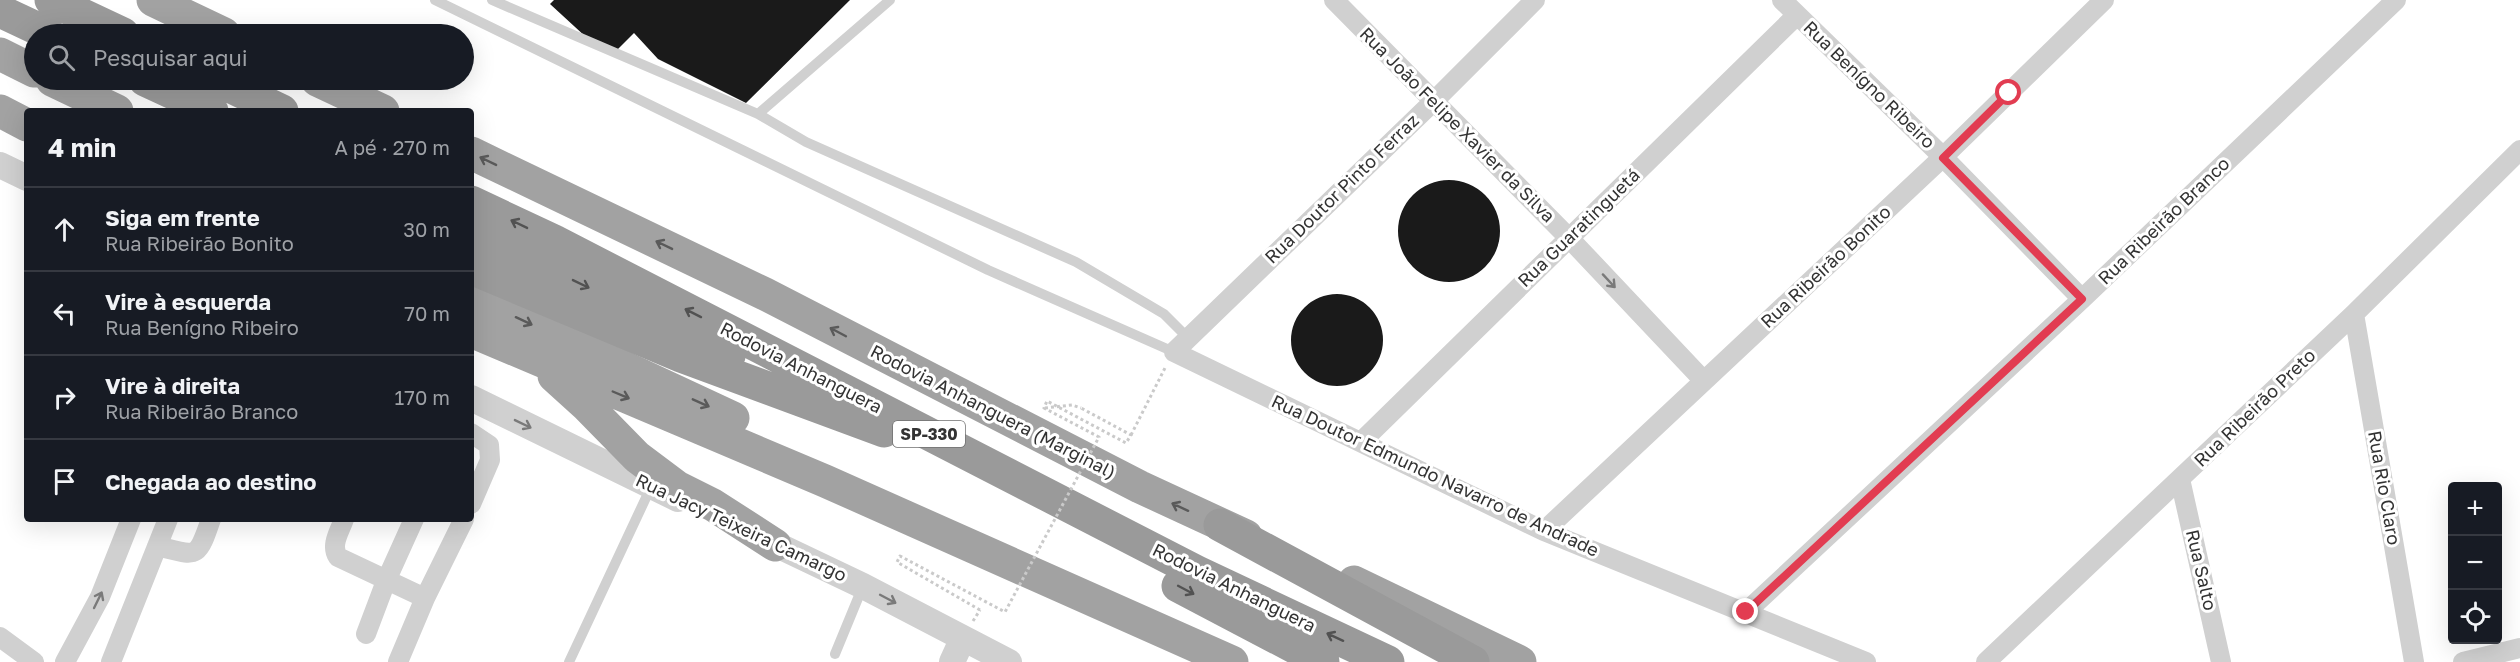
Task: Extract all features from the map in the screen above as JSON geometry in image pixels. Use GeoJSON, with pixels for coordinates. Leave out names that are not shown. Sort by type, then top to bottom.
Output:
{"type":"FeatureCollection","features":[{"type":"Feature","properties":{"kind":"highway"},"geometry":{"type":"LineString","coordinates":[[51,0],[102,24]]}},
{"type":"Feature","properties":{"kind":"highway"},"geometry":{"type":"LineString","coordinates":[[153,0],[203,24]]}},
{"type":"Feature","properties":{"kind":"highway"},"geometry":{"type":"LineString","coordinates":[[0,11],[28,24]]}},
{"type":"Feature","properties":{"kind":"highway"},"geometry":{"type":"LineString","coordinates":[[0,54],[24,66]]}},
{"type":"Feature","properties":{"kind":"highway"},"geometry":{"type":"LineString","coordinates":[[73,90],[111,108]]}},
{"type":"Feature","properties":{"kind":"highway"},"geometry":{"type":"LineString","coordinates":[[167,90],[206,108]]}},
{"type":"Feature","properties":{"kind":"highway"},"geometry":{"type":"LineString","coordinates":[[238,90],[276,108]]}},
{"type":"Feature","properties":{"kind":"highway"},"geometry":{"type":"LineString","coordinates":[[338,90],[377,108]]}},
{"type":"Feature","properties":{"kind":"highway"},"geometry":{"type":"LineString","coordinates":[[0,111],[24,123]]}},
{"type":"Feature","properties":{"kind":"highway","name":"Rodovia Anhanguera (Marginal)"},"geometry":{"type":"LineString","coordinates":[[474,154],[765,294],[1140,487],[1220,525],[1353,581],[1520,662]]}},
{"type":"Feature","properties":{"kind":"highway","name":"Rodovia Anhanguera"},"geometry":{"type":"LineString","coordinates":[[474,202],[554,241],[1197,572],[1388,662]]}},
{"type":"Feature","properties":{"kind":"highway","name":"Rodovia Anhanguera"},"geometry":{"type":"LineString","coordinates":[[474,233],[884,431],[1323,662]]}},
{"type":"Feature","properties":{"kind":"highway"},"geometry":{"type":"LineString","coordinates":[[474,268],[681,356],[884,431]]}},
{"type":"Feature","properties":{"kind":"highway"},"geometry":{"type":"LineString","coordinates":[[474,297],[642,377],[988,531],[1128,615]]}},
{"type":"Feature","properties":{"kind":"highway"},"geometry":{"type":"LineString","coordinates":[[474,332],[825,481],[1232,662]]}},
{"type":"Feature","properties":{"kind":"highway"},"geometry":{"type":"LineString","coordinates":[[515,350],[561,381],[637,457],[677,487],[713,505],[775,545]]}},
{"type":"Feature","properties":{"kind":"highway"},"geometry":{"type":"LineString","coordinates":[[1220,525],[1473,662]]}},
{"type":"Feature","properties":{"kind":"street","name":"Rua João Felipe Xavier da Silva"},"geometry":{"type":"LineString","coordinates":[[1334,0],[1569,238],[1704,381]]}},
{"type":"Feature","properties":{"kind":"street","name":"Rua Doutor Pinto Ferraz"},"geometry":{"type":"LineString","coordinates":[[1174,351],[1535,0]]}},
{"type":"Feature","properties":{"kind":"street","name":"Rua Benígno Ribeiro"},"geometry":{"type":"LineString","coordinates":[[1782,0],[2082,299]]}},
{"type":"Feature","properties":{"kind":"street","name":"Rua Ribeirão Bonito"},"geometry":{"type":"LineString","coordinates":[[1544,531],[1943,158],[2104,0]]}},
{"type":"Feature","properties":{"kind":"street","name":"Rua Ribeirão Branco"},"geometry":{"type":"LineString","coordinates":[[1746,612],[2082,299],[2396,0]]}},
{"type":"Feature","properties":{"kind":"street","name":"Rua Guaratinguetá"},"geometry":{"type":"LineString","coordinates":[[1361,442],[1797,15]]}},
{"type":"Feature","properties":{"kind":"street","name":"Rua Ribeirão Preto"},"geometry":{"type":"LineString","coordinates":[[1986,662],[2354,314],[2520,150]]}},
{"type":"Feature","properties":{"kind":"street"},"geometry":{"type":"LineString","coordinates":[[0,165],[24,177]]}},
{"type":"Feature","properties":{"kind":"street","name":"Rua Rio Claro"},"geometry":{"type":"LineString","coordinates":[[2354,314],[2414,662]]}},
{"type":"Feature","properties":{"kind":"street","name":"Rua Doutor Edmundo Navarro de Andrade"},"geometry":{"type":"LineString","coordinates":[[1174,351],[1544,531],[1866,662]]}},
{"type":"Feature","properties":{"kind":"street","name":"Rua Jacy Teixeira Camargo"},"geometry":{"type":"LineString","coordinates":[[474,399],[651,487],[863,586],[1009,662]]}},
{"type":"Feature","properties":{"kind":"street"},"geometry":{"type":"LineString","coordinates":[[474,435],[489,445],[491,453],[474,496]]}},
{"type":"Feature","properties":{"kind":"street","name":"Rua Salto"},"geometry":{"type":"LineString","coordinates":[[2180,478],[2221,662]]}},
{"type":"Feature","properties":{"kind":"street"},"geometry":{"type":"LineString","coordinates":[[65,662],[100,597],[131,522]]}},
{"type":"Feature","properties":{"kind":"street"},"geometry":{"type":"LineString","coordinates":[[111,662],[167,522]]}},
{"type":"Feature","properties":{"kind":"street"},"geometry":{"type":"LineString","coordinates":[[157,546],[188,554],[195,552],[201,548],[210,522]]}},
{"type":"Feature","properties":{"kind":"street"},"geometry":{"type":"LineString","coordinates":[[343,522],[334,544],[334,551],[338,557],[425,598]]}},
{"type":"Feature","properties":{"kind":"street"},"geometry":{"type":"LineString","coordinates":[[366,634],[386,581],[413,522]]}},
{"type":"Feature","properties":{"kind":"street"},"geometry":{"type":"LineString","coordinates":[[398,662],[425,598],[462,522]]}},
{"type":"Feature","properties":{"kind":"street"},"geometry":{"type":"LineString","coordinates":[[0,637],[34,662]]}},
{"type":"Feature","properties":{"kind":"street"},"geometry":{"type":"LineString","coordinates":[[952,662],[963,638]]}},
{"type":"Feature","properties":{"kind":"street"},"geometry":{"type":"LineString","coordinates":[[2463,662],[2520,648]]}},
{"type":"Feature","properties":{"kind":"lane"},"geometry":{"type":"LineString","coordinates":[[435,0],[988,270],[1174,351]]}},
{"type":"Feature","properties":{"kind":"lane"},"geometry":{"type":"LineString","coordinates":[[492,0],[758,114],[806,142],[1076,261],[1164,314],[1188,338]]}},
{"type":"Feature","properties":{"kind":"lane"},"geometry":{"type":"LineString","coordinates":[[758,114],[890,0]]}},
{"type":"Feature","properties":{"kind":"lane"},"geometry":{"type":"LineString","coordinates":[[570,662],[651,487]]}},
{"type":"Feature","properties":{"kind":"lane"},"geometry":{"type":"LineString","coordinates":[[835,654],[863,586]]}},
{"type":"Feature","properties":{"kind":"path"},"geometry":{"type":"LineString","coordinates":[[980,610],[897,562],[900,556],[1005,612],[1099,437],[1044,408],[1047,401],[1126,443],[1174,351]]}},
{"type":"Feature","properties":{"kind":"path"},"geometry":{"type":"LineString","coordinates":[[1081,408],[1131,435]]}},
{"type":"Feature","properties":{"kind":"building"},"geometry":{"type":"Polygon","coordinates":[[[554,0],[850,0],[746,103],[658,59],[634,33],[616,51],[587,38],[550,4],[554,0]]]}},
{"type":"Feature","properties":{"kind":"building"},"geometry":{"type":"Polygon","coordinates":[[[1449,180],[1469,184],[1485,195],[1496,211],[1500,231],[1496,251],[1485,267],[1469,278],[1449,282],[1429,278],[1413,267],[1402,251],[1398,231],[1402,211],[1413,195],[1429,184],[1449,180]]]}},
{"type":"Feature","properties":{"kind":"building"},"geometry":{"type":"Polygon","coordinates":[[[1337,294],[1363,302],[1375,314],[1383,340],[1375,366],[1363,378],[1337,386],[1311,378],[1299,366],[1291,340],[1299,314],[1311,302],[1337,294]]]}},
{"type":"Feature","properties":{"kind":"route"},"geometry":{"type":"LineString","coordinates":[[1746,612],[2082,299],[1943,158],[2009,93]]}}]}
